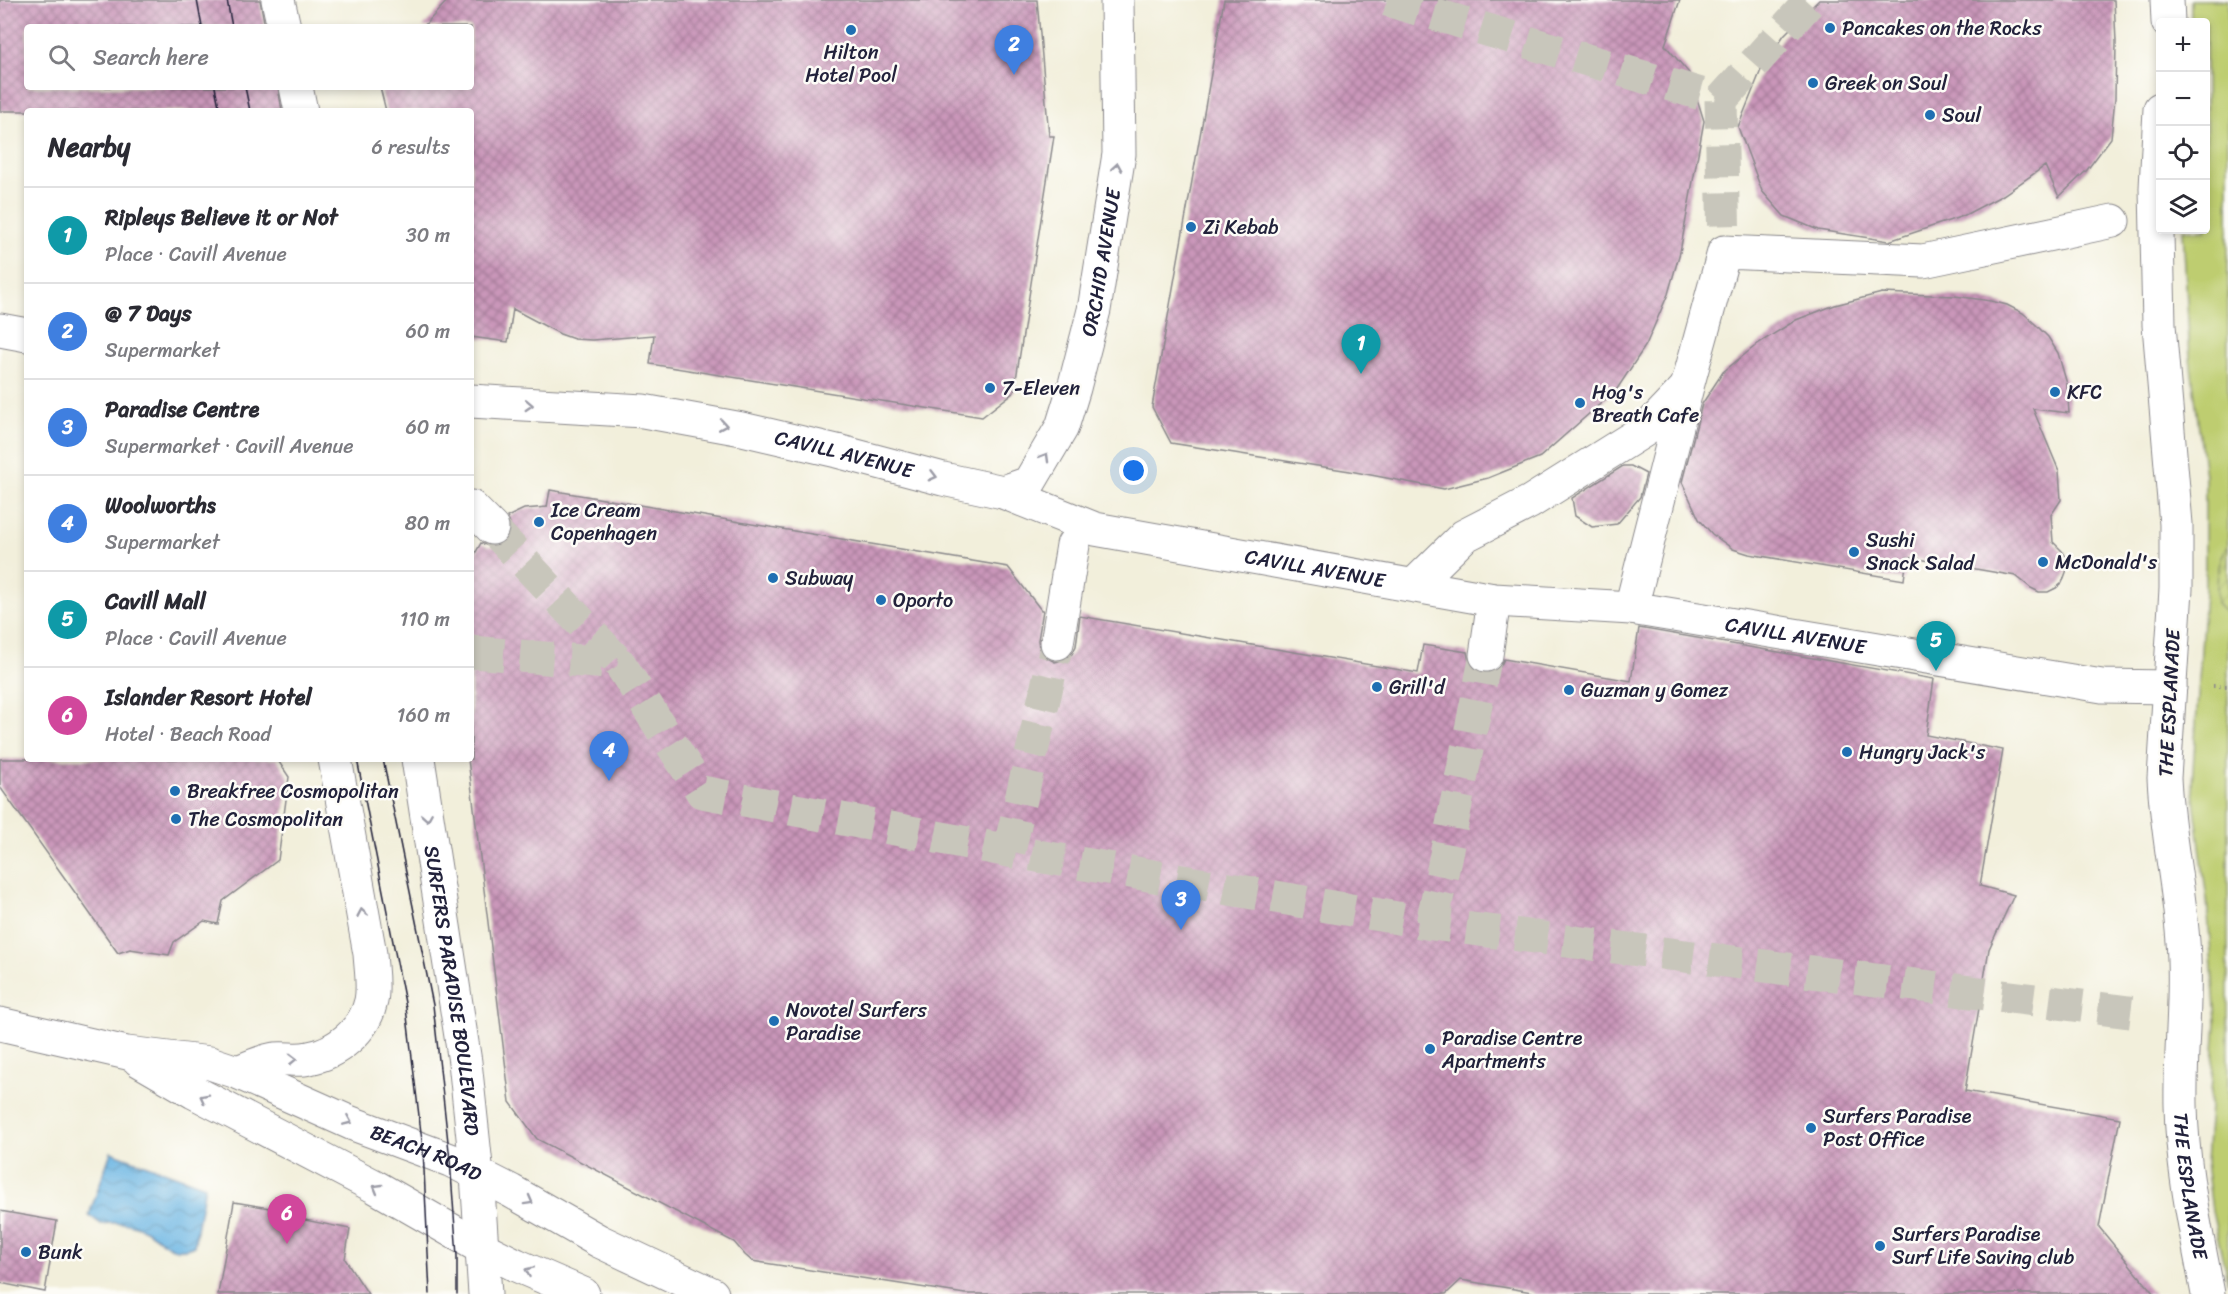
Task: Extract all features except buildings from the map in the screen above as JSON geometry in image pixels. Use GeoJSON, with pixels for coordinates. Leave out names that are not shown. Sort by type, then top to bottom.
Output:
{"type":"FeatureCollection","features":[{"type":"Feature","properties":{"kind":"street"},"geometry":{"type":"LineString","coordinates":[[278,0],[283,24]]}},
{"type":"Feature","properties":{"kind":"street","name":"ORCHID AVENUE"},"geometry":{"type":"LineString","coordinates":[[1003,492],[1029,483],[1062,427],[1094,310],[1119,154],[1117,0]]}},
{"type":"Feature","properties":{"kind":"street"},"geometry":{"type":"LineString","coordinates":[[2167,0],[2168,18]]}},
{"type":"Feature","properties":{"kind":"street"},"geometry":{"type":"LineString","coordinates":[[297,90],[300,108]]}},
{"type":"Feature","properties":{"kind":"street","name":"THE ESPLANADE"},"geometry":{"type":"LineString","coordinates":[[2159,126],[2156,188],[2159,325],[2176,524],[2176,589],[2164,778],[2184,957],[2186,1005],[2181,1104],[2183,1143],[2191,1204],[2208,1294]]}},
{"type":"Feature","properties":{"kind":"street"},"geometry":{"type":"LineString","coordinates":[[1631,608],[1724,252],[1923,261],[2113,221]]}},
{"type":"Feature","properties":{"kind":"street"},"geometry":{"type":"LineString","coordinates":[[0,330],[24,334]]}},
{"type":"Feature","properties":{"kind":"street"},"geometry":{"type":"LineString","coordinates":[[1414,585],[1464,536],[1530,502],[1648,428],[1687,387]]}},
{"type":"Feature","properties":{"kind":"street","name":"CAVILL AVENUE"},"geometry":{"type":"LineString","coordinates":[[474,401],[643,411],[742,429],[1003,492],[1095,530],[1494,600],[1631,608],[2102,686],[2170,687]]}},
{"type":"Feature","properties":{"kind":"street"},"geometry":{"type":"LineString","coordinates":[[1057,644],[1073,545]]}},
{"type":"Feature","properties":{"kind":"street"},"geometry":{"type":"LineString","coordinates":[[1486,656],[1494,600]]}},
{"type":"Feature","properties":{"kind":"street"},"geometry":{"type":"LineString","coordinates":[[237,1072],[275,1059],[312,1058],[328,1052],[349,1039],[364,1021],[371,1002],[370,954],[336,762]]}},
{"type":"Feature","properties":{"kind":"street","name":"SURFERS PARADISE BOULEVARD"},"geometry":{"type":"LineString","coordinates":[[418,762],[465,1062],[477,1174],[485,1294]]}},
{"type":"Feature","properties":{"kind":"street","name":"BEACH ROAD"},"geometry":{"type":"LineString","coordinates":[[0,1024],[127,1053],[210,1063],[237,1072],[351,1123],[450,1160],[599,1241],[712,1294]]}},
{"type":"Feature","properties":{"kind":"street","name":"BEACH ROAD"},"geometry":{"type":"LineString","coordinates":[[127,1053],[194,1092],[364,1180],[482,1248],[582,1294]]}},
{"type":"Feature","properties":{"kind":"green space"},"geometry":{"type":"Polygon","coordinates":[[[2191,0],[2228,0],[2228,1283],[2212,1211],[2206,1162],[2216,1022],[2207,900],[2192,784],[2205,591],[2205,476],[2190,358],[2183,234],[2210,234],[2210,18],[2191,18],[2191,0]]]}},
{"type":"Feature","properties":{"kind":"green space"},"geometry":{"type":"Polygon","coordinates":[[[2228,545],[2228,615],[2217,604],[2217,581],[2219,566],[2228,545]]]}},
{"type":"Feature","properties":{"kind":"water"},"geometry":{"type":"Polygon","coordinates":[[[111,1152],[205,1186],[194,1246],[186,1249],[173,1248],[133,1225],[101,1224],[89,1215],[111,1152]]]}},
{"type":"Feature","properties":{"kind":"tunnel"},"geometry":{"type":"LineString","coordinates":[[1387,0],[1721,100],[1724,252]]}},
{"type":"Feature","properties":{"kind":"tunnel"},"geometry":{"type":"LineString","coordinates":[[1721,100],[1811,0]]}},
{"type":"Feature","properties":{"kind":"tunnel"},"geometry":{"type":"LineString","coordinates":[[492,528],[620,664]]}},
{"type":"Feature","properties":{"kind":"tunnel"},"geometry":{"type":"LineString","coordinates":[[1009,851],[1057,643]]}},
{"type":"Feature","properties":{"kind":"tunnel"},"geometry":{"type":"LineString","coordinates":[[474,652],[620,664],[702,792],[1009,851],[1432,924],[2137,1013]]}},
{"type":"Feature","properties":{"kind":"tunnel"},"geometry":{"type":"LineString","coordinates":[[1432,924],[1486,655]]}},
{"type":"Feature","properties":{"kind":"tram line"},"geometry":{"type":"LineString","coordinates":[[197,0],[201,24]]}},
{"type":"Feature","properties":{"kind":"tram line"},"geometry":{"type":"LineString","coordinates":[[227,0],[231,24]]}},
{"type":"Feature","properties":{"kind":"tram line"},"geometry":{"type":"LineString","coordinates":[[216,90],[219,108]]}},
{"type":"Feature","properties":{"kind":"tram line"},"geometry":{"type":"LineString","coordinates":[[246,90],[249,108]]}},
{"type":"Feature","properties":{"kind":"tram line"},"geometry":{"type":"LineString","coordinates":[[358,762],[406,1008],[423,1149],[430,1294]]}},
{"type":"Feature","properties":{"kind":"tram line"},"geometry":{"type":"LineString","coordinates":[[384,762],[433,1005],[450,1160],[457,1256],[457,1294]]}},
{"type":"Feature","properties":{"kind":"place","name":"Pancakes on the Rocks"},"geometry":{"type":"Point","coordinates":[1830,28]}},
{"type":"Feature","properties":{"kind":"place","name":"Hilton Hotel Pool"},"geometry":{"type":"Point","coordinates":[851,30]}},
{"type":"Feature","properties":{"kind":"place","name":"@ 7 Days"},"geometry":{"type":"Point","coordinates":[1014,75]}},
{"type":"Feature","properties":{"kind":"place","name":"Greek on Soul"},"geometry":{"type":"Point","coordinates":[1813,83]}},
{"type":"Feature","properties":{"kind":"place","name":"Soul"},"geometry":{"type":"Point","coordinates":[1930,115]}},
{"type":"Feature","properties":{"kind":"place","name":"Zi Kebab"},"geometry":{"type":"Point","coordinates":[1191,227]}},
{"type":"Feature","properties":{"kind":"place","name":"Ripleys Believe it or Not"},"geometry":{"type":"Point","coordinates":[1361,374]}},
{"type":"Feature","properties":{"kind":"place","name":"7-Eleven"},"geometry":{"type":"Point","coordinates":[990,388]}},
{"type":"Feature","properties":{"kind":"place","name":"KFC"},"geometry":{"type":"Point","coordinates":[2055,392]}},
{"type":"Feature","properties":{"kind":"place","name":"Hog's Breath Cafe"},"geometry":{"type":"Point","coordinates":[1580,403]}},
{"type":"Feature","properties":{"kind":"place","name":"Ice Cream Copenhagen"},"geometry":{"type":"Point","coordinates":[539,522]}},
{"type":"Feature","properties":{"kind":"place","name":"Sushi Snack Salad"},"geometry":{"type":"Point","coordinates":[1854,552]}},
{"type":"Feature","properties":{"kind":"place","name":"McDonald's"},"geometry":{"type":"Point","coordinates":[2043,562]}},
{"type":"Feature","properties":{"kind":"place","name":"Subway"},"geometry":{"type":"Point","coordinates":[773,578]}},
{"type":"Feature","properties":{"kind":"place","name":"Oporto"},"geometry":{"type":"Point","coordinates":[881,600]}},
{"type":"Feature","properties":{"kind":"place","name":"Cavill Mall"},"geometry":{"type":"Point","coordinates":[1936,671]}},
{"type":"Feature","properties":{"kind":"place","name":"Grill'd"},"geometry":{"type":"Point","coordinates":[1377,687]}},
{"type":"Feature","properties":{"kind":"place","name":"Guzman y Gomez"},"geometry":{"type":"Point","coordinates":[1569,690]}},
{"type":"Feature","properties":{"kind":"place","name":"Hungry Jack's"},"geometry":{"type":"Point","coordinates":[1847,752]}},
{"type":"Feature","properties":{"kind":"place","name":"Woolworths"},"geometry":{"type":"Point","coordinates":[609,781]}},
{"type":"Feature","properties":{"kind":"place","name":"Breakfree Cosmopolitan"},"geometry":{"type":"Point","coordinates":[175,791]}},
{"type":"Feature","properties":{"kind":"place","name":"The Cosmopolitan"},"geometry":{"type":"Point","coordinates":[176,819]}},
{"type":"Feature","properties":{"kind":"place","name":"Paradise Centre"},"geometry":{"type":"Point","coordinates":[1181,930]}},
{"type":"Feature","properties":{"kind":"place","name":"Novotel Surfers Paradise"},"geometry":{"type":"Point","coordinates":[774,1021]}},
{"type":"Feature","properties":{"kind":"place","name":"Paradise Centre Apartments"},"geometry":{"type":"Point","coordinates":[1430,1049]}},
{"type":"Feature","properties":{"kind":"place","name":"Surfers Paradise Post Office"},"geometry":{"type":"Point","coordinates":[1811,1128]}},
{"type":"Feature","properties":{"kind":"place","name":"Islander Resort Hotel"},"geometry":{"type":"Point","coordinates":[287,1244]}},
{"type":"Feature","properties":{"kind":"place","name":"Surfers Paradise Surf Life Saving club"},"geometry":{"type":"Point","coordinates":[1880,1246]}},
{"type":"Feature","properties":{"kind":"place","name":"Bunk"},"geometry":{"type":"Point","coordinates":[26,1252]}}]}
